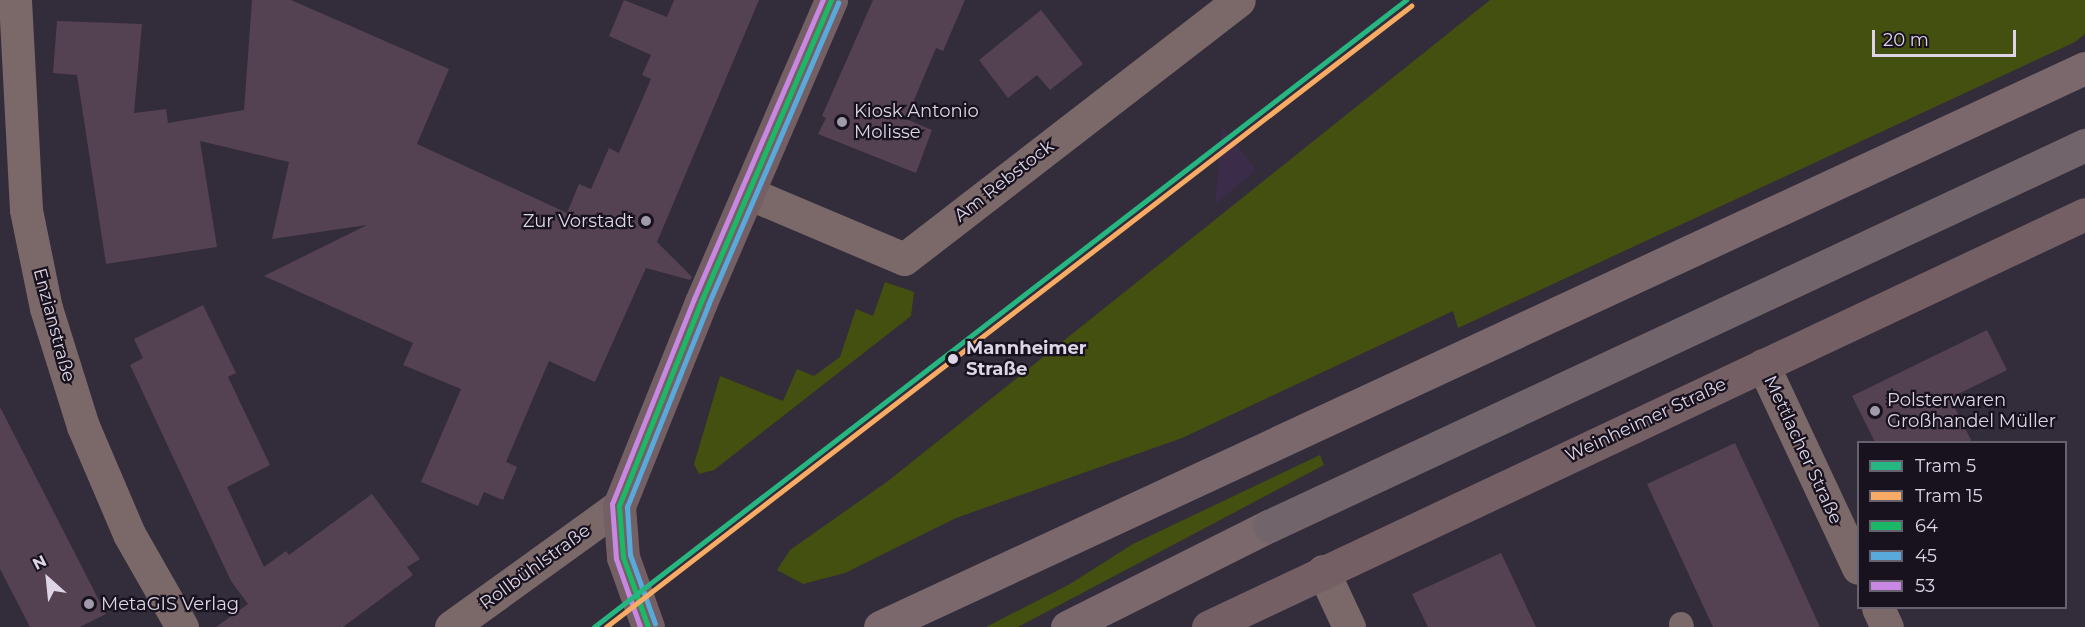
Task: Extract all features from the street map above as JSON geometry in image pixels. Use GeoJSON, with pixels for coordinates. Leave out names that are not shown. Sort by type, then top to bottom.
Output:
{"type":"FeatureCollection","features":[{"type":"Feature","properties":{"kind":"highway"},"geometry":{"type":"LineString","coordinates":[[1269,526],[2085,146]]}},
{"type":"Feature","properties":{"kind":"main road"},"geometry":{"type":"LineString","coordinates":[[880,627],[2085,68]]}},
{"type":"Feature","properties":{"kind":"main road"},"geometry":{"type":"LineString","coordinates":[[1067,627],[1269,526]]}},
{"type":"Feature","properties":{"kind":"street","name":"Enzianstraße"},"geometry":{"type":"LineString","coordinates":[[15,0],[10,118],[46,308],[83,426],[129,534],[182,627]]}},
{"type":"Feature","properties":{"kind":"street"},"geometry":{"type":"LineString","coordinates":[[652,626],[623,557],[619,506],[748,193],[831,0]]}},
{"type":"Feature","properties":{"kind":"street","name":"Am Rebstock"},"geometry":{"type":"LineString","coordinates":[[748,193],[904,259],[1239,0]]}},
{"type":"Feature","properties":{"kind":"street","name":"Weinheimer Straße"},"geometry":{"type":"LineString","coordinates":[[1208,627],[2085,214]]}},
{"type":"Feature","properties":{"kind":"street","name":"Mettlacher Straße"},"geometry":{"type":"LineString","coordinates":[[1762,365],[1857,566]]}},
{"type":"Feature","properties":{"kind":"street","name":"Rollbühlstraße"},"geometry":{"type":"LineString","coordinates":[[451,627],[619,506]]}},
{"type":"Feature","properties":{"kind":"street"},"geometry":{"type":"LineString","coordinates":[[1323,571],[1349,627]]}},
{"type":"Feature","properties":{"kind":"street"},"geometry":{"type":"LineString","coordinates":[[1878,609],[1887,627]]}},
{"type":"Feature","properties":{"kind":"shaded area"},"geometry":{"type":"Polygon","coordinates":[[[1222,125],[1256,170],[1215,205],[1222,125]]]}},
{"type":"Feature","properties":{"kind":"green space"},"geometry":{"type":"Polygon","coordinates":[[[1490,0],[2085,0],[2085,34],[2075,42],[1458,328],[1453,311],[1182,438],[956,518],[845,573],[803,584],[777,570],[790,550],[888,481],[1490,0]]]}},
{"type":"Feature","properties":{"kind":"green space"},"geometry":{"type":"Polygon","coordinates":[[[885,282],[914,292],[911,316],[714,470],[699,474],[694,464],[720,376],[783,401],[797,369],[814,376],[840,357],[856,309],[873,316],[885,282]]]}},
{"type":"Feature","properties":{"kind":"green space"},"geometry":{"type":"Polygon","coordinates":[[[1320,455],[1324,465],[1018,627],[986,627],[1070,584],[1133,544],[1320,455]]]}},
{"type":"Feature","properties":{"kind":"building"},"geometry":{"type":"Polygon","coordinates":[[[252,0],[291,0],[449,69],[417,144],[567,213],[579,184],[591,189],[609,148],[619,153],[651,79],[642,75],[651,55],[609,36],[624,0],[667,17],[674,0],[759,0],[657,242],[692,277],[690,280],[646,268],[595,382],[549,361],[506,462],[517,467],[503,500],[484,492],[478,506],[421,482],[461,389],[403,365],[413,343],[264,276],[367,225],[272,239],[289,162],[200,141],[217,247],[106,264],[77,75],[53,73],[57,21],[142,24],[134,113],[166,109],[168,123],[244,110],[252,0]]]}},
{"type":"Feature","properties":{"kind":"building"},"geometry":{"type":"Polygon","coordinates":[[[873,0],[965,0],[943,51],[936,48],[906,119],[932,130],[916,173],[818,134],[826,118],[822,116],[873,0]]]}},
{"type":"Feature","properties":{"kind":"building"},"geometry":{"type":"Polygon","coordinates":[[[1041,10],[1083,64],[1050,90],[1037,75],[1008,98],[979,60],[1041,10]]]}},
{"type":"Feature","properties":{"kind":"building"},"geometry":{"type":"Polygon","coordinates":[[[203,305],[236,373],[228,377],[270,465],[227,487],[264,567],[286,551],[289,555],[372,494],[420,559],[407,567],[413,575],[343,627],[216,627],[248,604],[231,581],[130,365],[143,358],[134,339],[203,305]]]}},
{"type":"Feature","properties":{"kind":"building"},"geometry":{"type":"Polygon","coordinates":[[[1987,330],[2007,370],[1950,398],[1972,441],[1874,441],[1852,396],[1987,330]]]}},
{"type":"Feature","properties":{"kind":"building"},"geometry":{"type":"Polygon","coordinates":[[[0,407],[106,614],[80,627],[30,627],[0,569],[0,407]]]}},
{"type":"Feature","properties":{"kind":"building"},"geometry":{"type":"Polygon","coordinates":[[[1735,443],[1820,627],[1713,627],[1647,484],[1735,443]]]}},
{"type":"Feature","properties":{"kind":"building"},"geometry":{"type":"Polygon","coordinates":[[[1501,553],[1536,627],[1428,627],[1412,594],[1501,553]]]}},
{"type":"Feature","properties":{"kind":"tram line","name":"5"},"geometry":{"type":"LineString","coordinates":[[594,627],[1406,0]]}},
{"type":"Feature","properties":{"kind":"tram line","name":"15"},"geometry":{"type":"LineString","coordinates":[[606,627],[1411,6]]}},
{"type":"Feature","properties":{"kind":"transit line","name":"53"},"geometry":{"type":"LineString","coordinates":[[640,627],[616,559],[612,504],[694,299],[823,0]]}},
{"type":"Feature","properties":{"kind":"transit line","name":"64"},"geometry":{"type":"LineString","coordinates":[[648,627],[623,557],[619,506],[701,302],[831,0]]}},
{"type":"Feature","properties":{"kind":"transit line","name":"45"},"geometry":{"type":"LineString","coordinates":[[655,624],[630,555],[627,507],[708,305],[838,3]]}},
{"type":"Feature","properties":{"kind":"place","name":"Kiosk Antonio Molisse"},"geometry":{"type":"Point","coordinates":[842,122]}},
{"type":"Feature","properties":{"kind":"place","name":"Zur Vorstadt"},"geometry":{"type":"Point","coordinates":[646,221]}},
{"type":"Feature","properties":{"kind":"place","name":"Mannheimer Straße"},"geometry":{"type":"Point","coordinates":[953,359]}},
{"type":"Feature","properties":{"kind":"place","name":"Polsterwaren Großhandel Müller"},"geometry":{"type":"Point","coordinates":[1875,411]}},
{"type":"Feature","properties":{"kind":"place","name":"MetaGIS Verlag"},"geometry":{"type":"Point","coordinates":[89,604]}}]}
